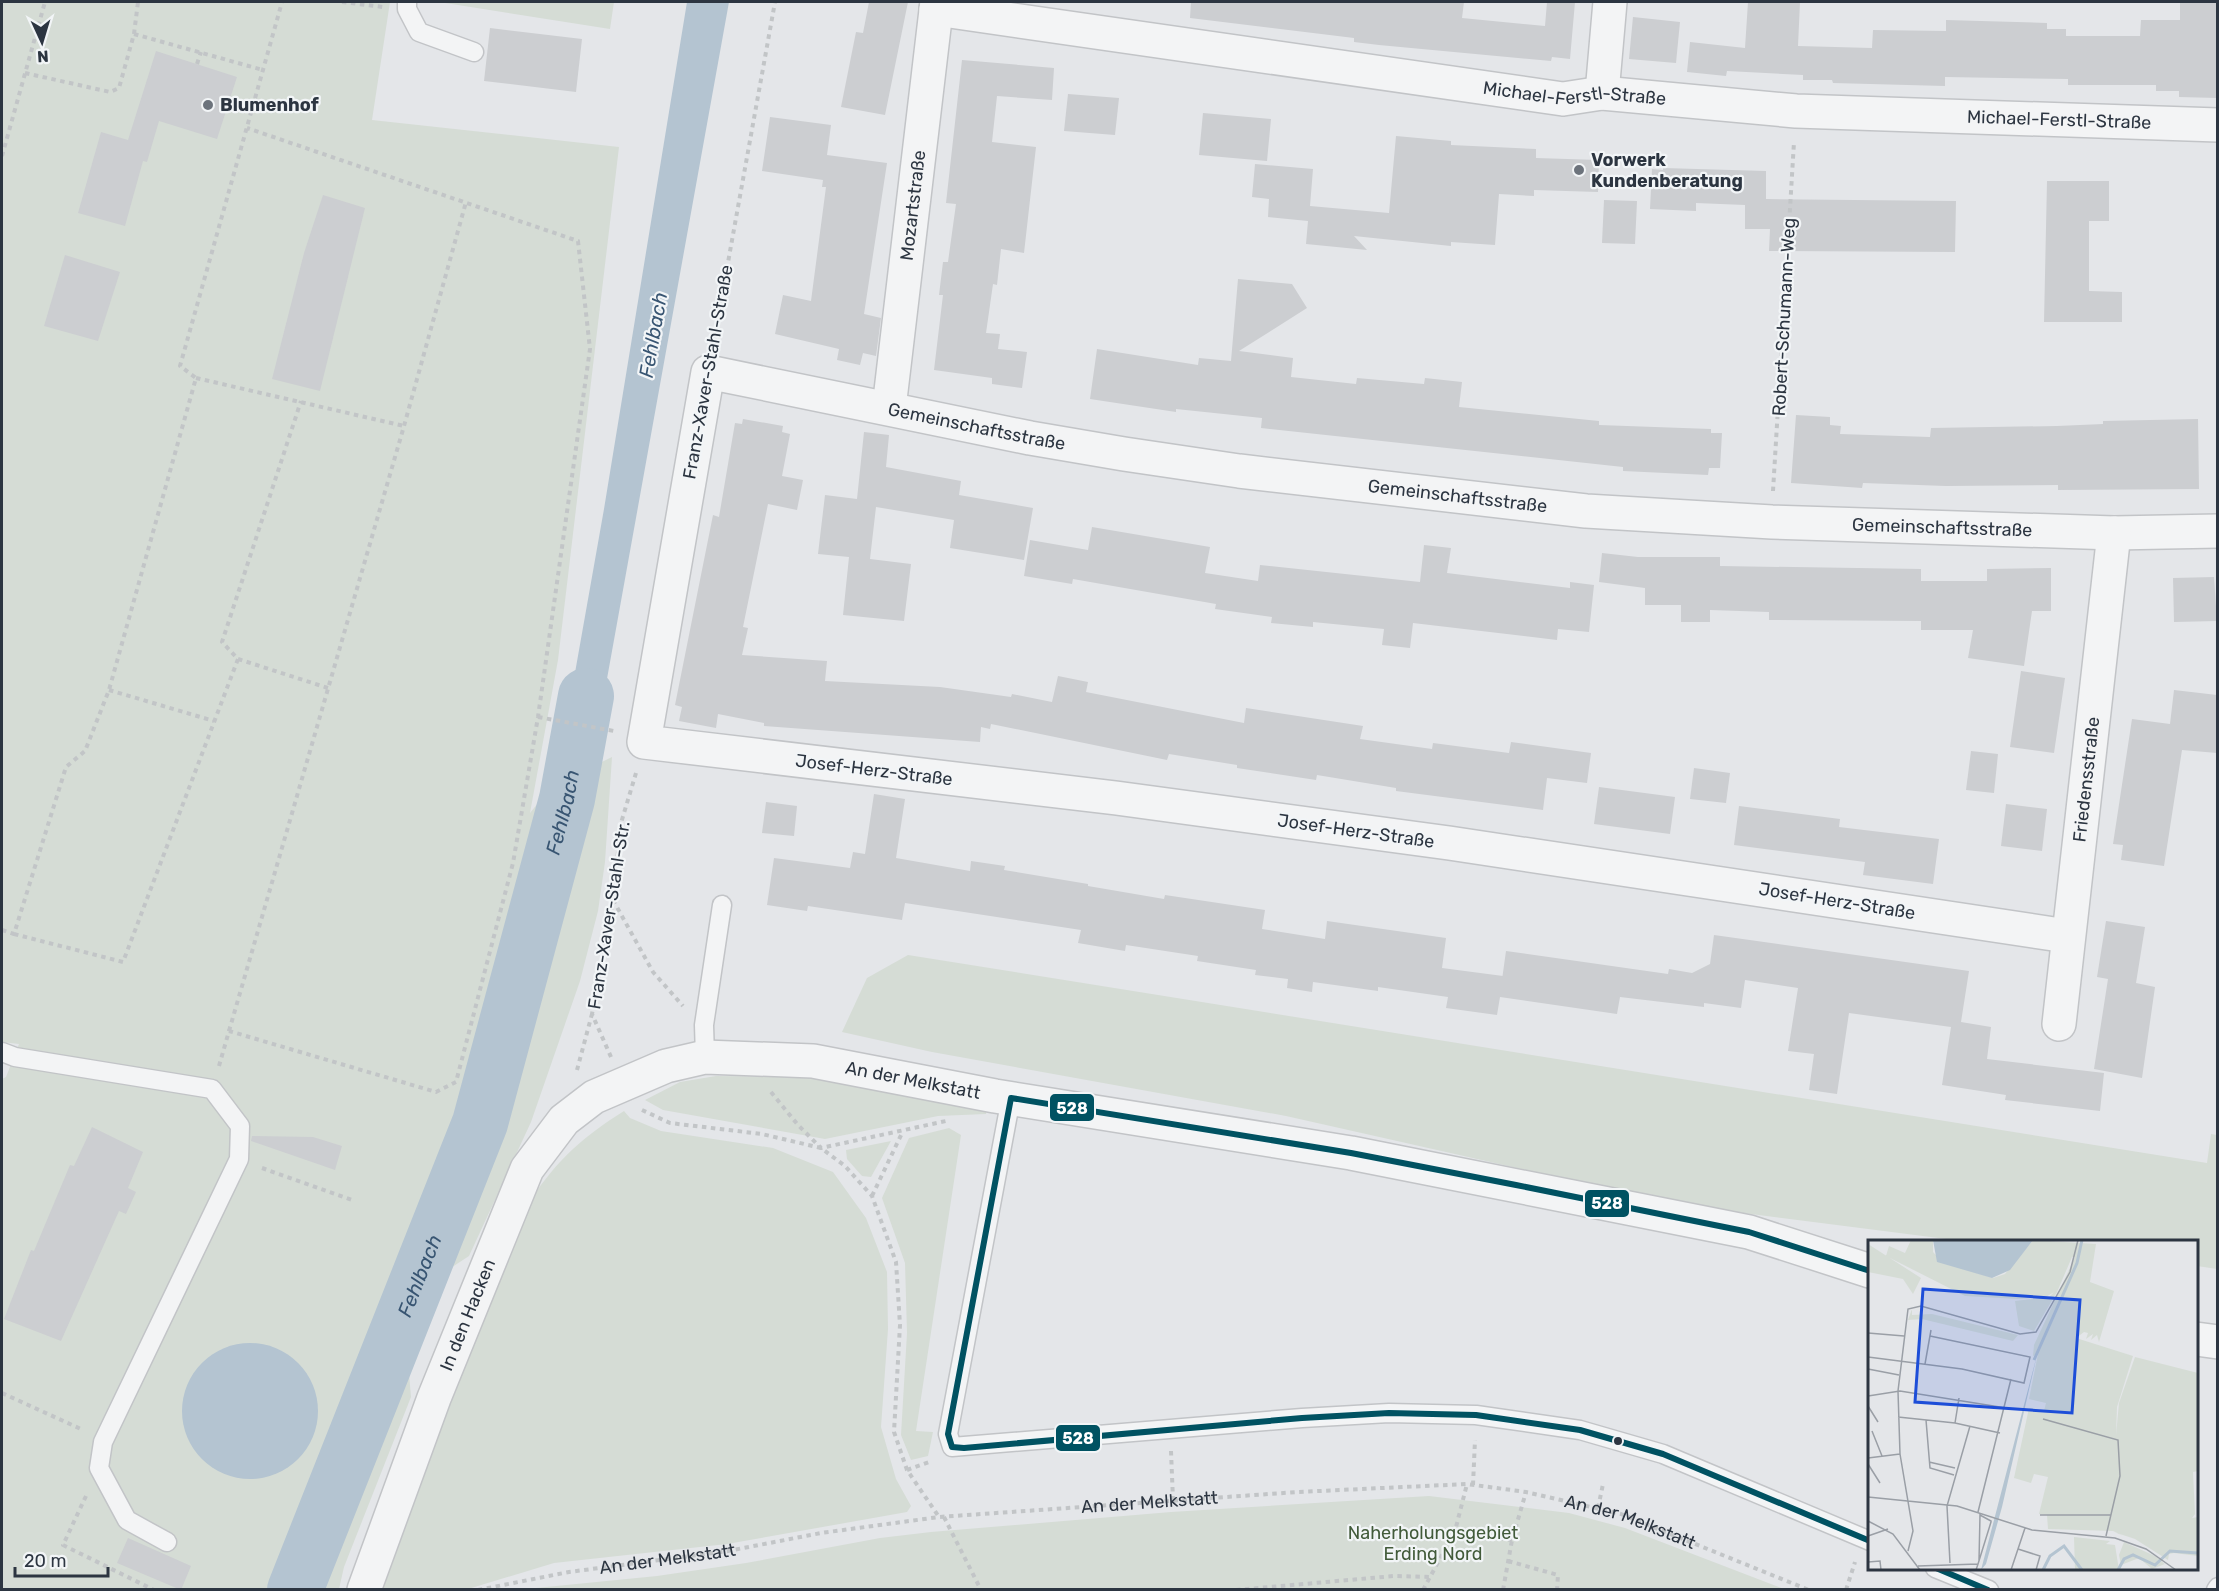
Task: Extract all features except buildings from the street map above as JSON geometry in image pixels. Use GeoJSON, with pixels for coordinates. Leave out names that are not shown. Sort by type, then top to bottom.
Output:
{"type":"FeatureCollection","features":[{"type":"Feature","properties":{"kind":"street"},"geometry":{"type":"LineString","coordinates":[[1602,93],[1610,2]]}},
{"type":"Feature","properties":{"kind":"street","name":"Michael-Ferstl-Straße"},"geometry":{"type":"LineString","coordinates":[[936,5],[1563,99],[1602,93],[1796,111],[2217,125]]}},
{"type":"Feature","properties":{"kind":"street","name":"Mozartstraße"},"geometry":{"type":"LineString","coordinates":[[889,408],[936,5]]}},
{"type":"Feature","properties":{"kind":"street","name":"Gemeinschaftsstraße"},"geometry":{"type":"LineString","coordinates":[[708,372],[1030,438],[1239,471],[1586,511],[1772,522],[2114,533],[2217,531]]}},
{"type":"Feature","properties":{"kind":"street","name":"Franz-Xaver-Stahl-Straße"},"geometry":{"type":"LineString","coordinates":[[630,737],[708,372]]}},
{"type":"Feature","properties":{"kind":"street","name":"Friedensstraße"},"geometry":{"type":"LineString","coordinates":[[2059,1024],[2067,936],[2114,533]]}},
{"type":"Feature","properties":{"kind":"street","name":"Josef-Herz-Straße"},"geometry":{"type":"LineString","coordinates":[[630,737],[1116,798],[1449,843],[2067,936]]}},
{"type":"Feature","properties":{"kind":"street","name":"An der Melkstatt"},"geometry":{"type":"LineString","coordinates":[[627,1083],[666,1066],[705,1058],[813,1061],[1011,1098],[1351,1153],[1516,1185],[1749,1232],[1868,1271]]}},
{"type":"Feature","properties":{"kind":"street","name":"In den Hacken"},"geometry":{"type":"LineString","coordinates":[[364,1590],[434,1398],[527,1169],[564,1120],[594,1097],[627,1083]]}},
{"type":"Feature","properties":{"kind":"street"},"geometry":{"type":"LineString","coordinates":[[2198,1339],[2217,1342]]}},
{"type":"Feature","properties":{"kind":"lane"},"geometry":{"type":"LineString","coordinates":[[407,5],[419,32],[474,52]]}},
{"type":"Feature","properties":{"kind":"lane"},"geometry":{"type":"LineString","coordinates":[[705,1058],[704,1025],[722,905]]}},
{"type":"Feature","properties":{"kind":"lane"},"geometry":{"type":"LineString","coordinates":[[8,1054],[212,1089],[240,1126],[239,1159],[103,1442],[99,1468],[127,1520],[167,1542]]}},
{"type":"Feature","properties":{"kind":"lane"},"geometry":{"type":"LineString","coordinates":[[1011,1098],[948,1434],[952,1447],[1389,1413],[1476,1415],[1580,1430],[1663,1454],[1868,1541]]}},
{"type":"Feature","properties":{"kind":"lane"},"geometry":{"type":"LineString","coordinates":[[1938,1570],[1989,1590]]}},
{"type":"Feature","properties":{"kind":"path"},"geometry":{"type":"LineString","coordinates":[[2,156],[45,2]]}},
{"type":"Feature","properties":{"kind":"path"},"geometry":{"type":"LineString","coordinates":[[25,74],[110,92],[119,88],[134,34],[138,2]]}},
{"type":"Feature","properties":{"kind":"path"},"geometry":{"type":"LineString","coordinates":[[282,2],[180,366],[196,378],[404,426]]}},
{"type":"Feature","properties":{"kind":"path"},"geometry":{"type":"LineString","coordinates":[[342,2],[407,5]]}},
{"type":"Feature","properties":{"kind":"path","name":"Franz-Xaver-Stahl-Straße"},"geometry":{"type":"LineString","coordinates":[[708,372],[775,2]]}},
{"type":"Feature","properties":{"kind":"path"},"geometry":{"type":"LineString","coordinates":[[134,34],[263,70]]}},
{"type":"Feature","properties":{"kind":"path"},"geometry":{"type":"LineString","coordinates":[[197,64],[201,52]]}},
{"type":"Feature","properties":{"kind":"path","name":"Robert-Schumann-Weg"},"geometry":{"type":"LineString","coordinates":[[1772,522],[1796,111]]}},
{"type":"Feature","properties":{"kind":"path"},"geometry":{"type":"LineString","coordinates":[[229,1031],[436,1092],[456,1082],[513,863],[538,717],[590,349],[578,241],[247,128]]}},
{"type":"Feature","properties":{"kind":"path"},"geometry":{"type":"LineString","coordinates":[[212,1089],[404,426],[466,202]]}},
{"type":"Feature","properties":{"kind":"path"},"geometry":{"type":"LineString","coordinates":[[14,934],[66,767],[85,751],[109,690],[196,378]]}},
{"type":"Feature","properties":{"kind":"path"},"geometry":{"type":"LineString","coordinates":[[301,401],[222,642],[238,659],[328,688]]}},
{"type":"Feature","properties":{"kind":"path"},"geometry":{"type":"LineString","coordinates":[[2,930],[123,962],[238,659]]}},
{"type":"Feature","properties":{"kind":"path"},"geometry":{"type":"LineString","coordinates":[[109,690],[214,721]]}},
{"type":"Feature","properties":{"kind":"path"},"geometry":{"type":"LineString","coordinates":[[538,717],[630,737]]}},
{"type":"Feature","properties":{"kind":"path","name":"Franz-Xaver-Stahl-Str."},"geometry":{"type":"LineString","coordinates":[[630,737],[613,900],[592,1014],[600,1036],[643,1112],[670,1123],[762,1134],[821,1148]]}},
{"type":"Feature","properties":{"kind":"path"},"geometry":{"type":"LineString","coordinates":[[821,1148],[951,1120]]}},
{"type":"Feature","properties":{"kind":"path"},"geometry":{"type":"LineString","coordinates":[[872,1196],[903,1131]]}},
{"type":"Feature","properties":{"kind":"path"},"geometry":{"type":"LineString","coordinates":[[821,1148],[845,1166],[872,1196],[896,1262],[900,1325],[894,1432],[907,1470],[941,1517],[981,1590]]}},
{"type":"Feature","properties":{"kind":"path"},"geometry":{"type":"LineString","coordinates":[[239,1159],[352,1200]]}},
{"type":"Feature","properties":{"kind":"path"},"geometry":{"type":"LineString","coordinates":[[2,1393],[92,1434],[103,1442]]}},
{"type":"Feature","properties":{"kind":"path"},"geometry":{"type":"LineString","coordinates":[[1423,1590],[1455,1531],[1470,1485],[1476,1415]]}},
{"type":"Feature","properties":{"kind":"path"},"geometry":{"type":"LineString","coordinates":[[1170,1430],[1173,1500]]}},
{"type":"Feature","properties":{"kind":"path"},"geometry":{"type":"LineString","coordinates":[[99,1468],[63,1545],[154,1590]]}},
{"type":"Feature","properties":{"kind":"path"},"geometry":{"type":"LineString","coordinates":[[1598,1508],[1603,1484]]}},
{"type":"Feature","properties":{"kind":"path","name":"An der Melkstatt"},"geometry":{"type":"LineString","coordinates":[[478,1590],[569,1572],[728,1551],[821,1533],[941,1517],[1385,1487],[1470,1485],[1526,1492],[1621,1514],[1809,1590]]}},
{"type":"Feature","properties":{"kind":"path"},"geometry":{"type":"LineString","coordinates":[[1503,1590],[1512,1540],[1526,1492]]}},
{"type":"Feature","properties":{"kind":"path"},"geometry":{"type":"LineString","coordinates":[[1455,1531],[1512,1540]]}},
{"type":"Feature","properties":{"kind":"path"},"geometry":{"type":"LineString","coordinates":[[1508,1561],[1558,1575],[1557,1590]]}},
{"type":"Feature","properties":{"kind":"path"},"geometry":{"type":"LineString","coordinates":[[1236,1590],[1394,1575],[1430,1577]]}},
{"type":"Feature","properties":{"kind":"green space"},"geometry":{"type":"Polygon","coordinates":[[[2,2],[390,2],[372,120],[619,147],[558,660],[530,813],[551,787],[612,757],[605,862],[598,911],[580,981],[531,1122],[469,1256],[434,1279],[407,1350],[411,1397],[344,1567],[339,1589],[2,1589],[2,1079],[6,1077],[19,1044],[2,1042],[2,2]]]}},
{"type":"Feature","properties":{"kind":"green space"},"geometry":{"type":"Polygon","coordinates":[[[439,2],[614,2],[610,29],[439,2]]]}},
{"type":"Feature","properties":{"kind":"green space"},"geometry":{"type":"Polygon","coordinates":[[[908,955],[2207,1163],[2211,1134],[2217,1135],[2217,1269],[2198,1266],[2198,1240],[1954,1240],[1681,1205],[1286,1116],[932,1052],[842,1032],[867,978],[908,955]]]}},
{"type":"Feature","properties":{"kind":"green space"},"geometry":{"type":"Polygon","coordinates":[[[716,1076],[815,1077],[987,1103],[986,1114],[938,1116],[825,1139],[663,1110],[645,1100],[680,1082],[716,1076]]]}},
{"type":"Feature","properties":{"kind":"green space"},"geometry":{"type":"Polygon","coordinates":[[[624,1111],[630,1118],[661,1131],[773,1148],[833,1172],[866,1218],[887,1272],[888,1329],[881,1427],[896,1479],[911,1506],[907,1512],[727,1544],[554,1563],[468,1589],[378,1590],[444,1404],[532,1198],[552,1171],[573,1149],[624,1111]]]}},
{"type":"Feature","properties":{"kind":"green space"},"geometry":{"type":"Polygon","coordinates":[[[949,1128],[961,1135],[916,1431],[933,1432],[928,1456],[911,1460],[901,1435],[907,1333],[905,1263],[882,1198],[909,1138],[949,1128]]]}},
{"type":"Feature","properties":{"kind":"green space"},"geometry":{"type":"Polygon","coordinates":[[[891,1141],[871,1177],[862,1176],[847,1159],[846,1150],[891,1141]]]}},
{"type":"Feature","properties":{"kind":"green space","name":"Naherholungsgebiet Erding Nord"},"geometry":{"type":"Polygon","coordinates":[[[1429,1496],[1569,1513],[1625,1528],[1784,1589],[526,1589],[657,1576],[746,1563],[880,1538],[931,1532],[1171,1512],[1429,1496]]]}},
{"type":"Feature","properties":{"kind":"water"},"geometry":{"type":"Polygon","coordinates":[[[687,2],[729,2],[592,762],[556,780],[604,509],[687,2]]]}},
{"type":"Feature","properties":{"kind":"water"},"geometry":{"type":"Polygon","coordinates":[[[250,1343],[276,1348],[288,1354],[298,1363],[307,1373],[313,1385],[318,1411],[313,1437],[307,1449],[298,1459],[288,1468],[276,1474],[250,1479],[224,1474],[212,1468],[202,1459],[193,1449],[187,1437],[182,1411],[187,1385],[193,1373],[202,1363],[212,1354],[224,1348],[250,1343]]]}},
{"type":"Feature","properties":{"kind":"waterway","name":"Fehlbach"},"geometry":{"type":"LineString","coordinates":[[295,1590],[480,1123],[567,799],[586,696]]}},
{"type":"Feature","properties":{"kind":"transit line","name":"528"},"geometry":{"type":"LineString","coordinates":[[1868,1270],[1749,1232],[1516,1185],[1351,1153],[1011,1098],[948,1434],[952,1447],[964,1448],[1302,1418],[1389,1413],[1476,1415],[1580,1430],[1663,1454],[1868,1540]]}},
{"type":"Feature","properties":{"kind":"transit line","name":"528"},"geometry":{"type":"LineString","coordinates":[[1941,1570],[1988,1590]]}},
{"type":"Feature","properties":{"kind":"place","name":"Blumenhof"},"geometry":{"type":"Point","coordinates":[208,105]}},
{"type":"Feature","properties":{"kind":"place","name":"Vorwerk Kundenberatung"},"geometry":{"type":"Point","coordinates":[1579,170]}}]}
